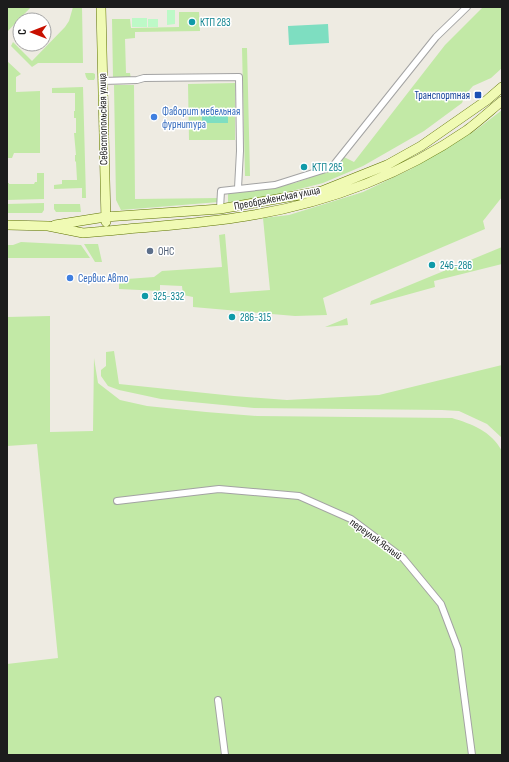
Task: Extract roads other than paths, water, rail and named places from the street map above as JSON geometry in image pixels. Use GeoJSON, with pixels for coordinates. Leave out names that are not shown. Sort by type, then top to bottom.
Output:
{"type":"FeatureCollection","features":[{"type":"Feature","properties":{"kind":"main road","name":"Севастопольская улица"},"geometry":{"type":"LineString","coordinates":[[101,7],[106,231]]}},
{"type":"Feature","properties":{"kind":"main road","name":"Преображенская улица"},"geometry":{"type":"LineString","coordinates":[[48,226],[105,217],[220,209],[322,191],[387,164],[421,146],[487,100],[502,87]]}},
{"type":"Feature","properties":{"kind":"main road","name":"Преображенская улица"},"geometry":{"type":"LineString","coordinates":[[7,225],[48,226],[83,233],[247,216],[327,199],[359,188],[396,172],[433,152],[469,129],[502,101]]}},
{"type":"Feature","properties":{"kind":"street","name":"Преображенская улица"},"geometry":{"type":"LineString","coordinates":[[220,209],[221,191],[275,185],[332,168],[436,37],[467,7]]}},
{"type":"Feature","properties":{"kind":"street"},"geometry":{"type":"LineString","coordinates":[[103,81],[137,80],[144,78],[238,77],[240,151],[238,188]]}},
{"type":"Feature","properties":{"kind":"street","name":"переулок Ясный"},"geometry":{"type":"LineString","coordinates":[[117,501],[219,489],[299,496],[352,520],[404,558],[441,604],[458,649],[472,755]]}},
{"type":"Feature","properties":{"kind":"street"},"geometry":{"type":"LineString","coordinates":[[218,700],[225,755]]}},
{"type":"Feature","properties":{"kind":"place","name":"КТП 283"},"geometry":{"type":"Point","coordinates":[192,22]}},
{"type":"Feature","properties":{"kind":"place","name":"Транспортная"},"geometry":{"type":"Point","coordinates":[478,95]}},
{"type":"Feature","properties":{"kind":"place","name":"Фаворит мебельная фурнитура"},"geometry":{"type":"Point","coordinates":[154,117]}},
{"type":"Feature","properties":{"kind":"place","name":"КТП 285"},"geometry":{"type":"Point","coordinates":[304,167]}},
{"type":"Feature","properties":{"kind":"place","name":"ОНС"},"geometry":{"type":"Point","coordinates":[150,251]}},
{"type":"Feature","properties":{"kind":"place","name":"246-286"},"geometry":{"type":"Point","coordinates":[432,265]}},
{"type":"Feature","properties":{"kind":"place","name":"Сервис Авто"},"geometry":{"type":"Point","coordinates":[70,278]}},
{"type":"Feature","properties":{"kind":"place","name":"325-332"},"geometry":{"type":"Point","coordinates":[145,296]}},
{"type":"Feature","properties":{"kind":"place","name":"286-315"},"geometry":{"type":"Point","coordinates":[232,317]}}]}
